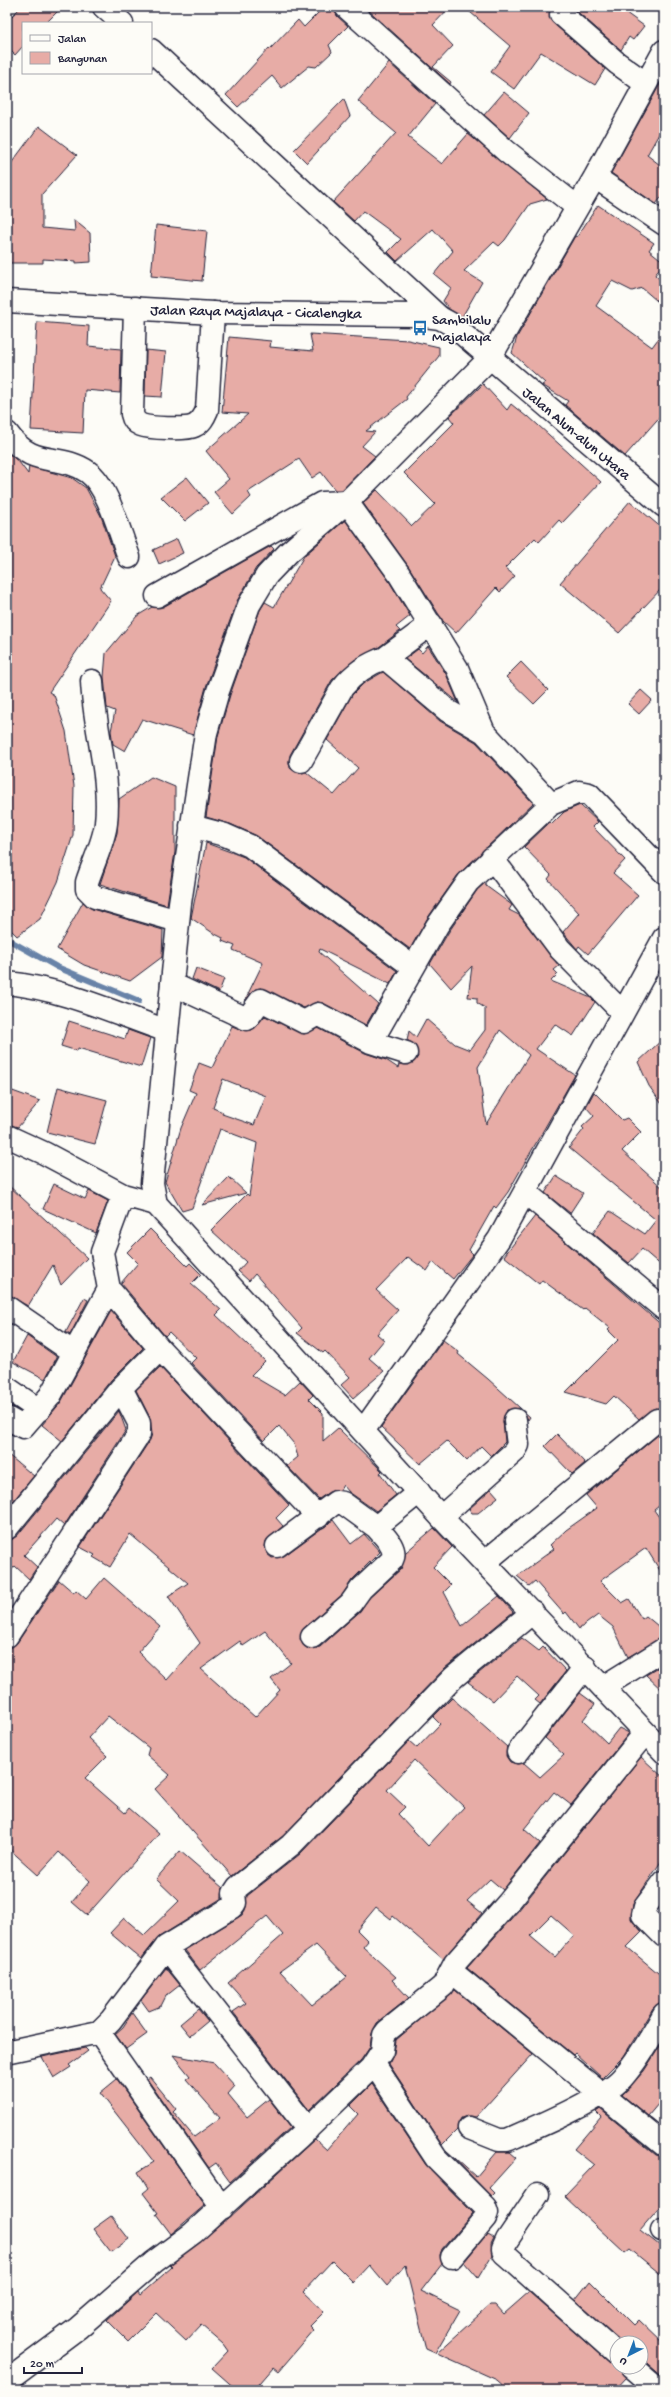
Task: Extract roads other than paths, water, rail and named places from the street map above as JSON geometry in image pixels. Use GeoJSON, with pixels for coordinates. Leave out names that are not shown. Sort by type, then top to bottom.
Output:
{"type":"FeatureCollection","features":[{"type":"Feature","properties":{"kind":"street"},"geometry":{"type":"LineString","coordinates":[[104,7],[121,22]]}},
{"type":"Feature","properties":{"kind":"street"},"geometry":{"type":"LineString","coordinates":[[346,7],[479,127],[578,207]]}},
{"type":"Feature","properties":{"kind":"street"},"geometry":{"type":"LineString","coordinates":[[561,14],[632,73]]}},
{"type":"Feature","properties":{"kind":"street"},"geometry":{"type":"LineString","coordinates":[[152,51],[446,321],[486,355]]}},
{"type":"Feature","properties":{"kind":"street"},"geometry":{"type":"LineString","coordinates":[[664,51],[632,73],[595,177],[486,355],[347,502],[288,553],[267,575],[249,605],[218,691],[206,733],[178,921],[152,1183],[156,1204],[441,1517],[533,1612],[664,1752]]}},
{"type":"Feature","properties":{"kind":"street"},"geometry":{"type":"LineString","coordinates":[[595,177],[664,224]]}},
{"type":"Feature","properties":{"kind":"street","name":"Jalan Raya Majalaya - Cicalengka"},"geometry":{"type":"LineString","coordinates":[[7,301],[213,313],[396,314],[446,321]]}},
{"type":"Feature","properties":{"kind":"street"},"geometry":{"type":"LineString","coordinates":[[135,308],[132,414],[134,419],[142,426],[156,427],[194,427],[204,417],[207,410],[213,313]]}},
{"type":"Feature","properties":{"kind":"street","name":"Jalan Alun-alun Utara"},"geometry":{"type":"LineString","coordinates":[[486,355],[664,506]]}},
{"type":"Feature","properties":{"kind":"street"},"geometry":{"type":"LineString","coordinates":[[7,433],[14,443],[25,452],[88,472],[102,487],[129,557]]}},
{"type":"Feature","properties":{"kind":"street"},"geometry":{"type":"LineString","coordinates":[[157,596],[322,503],[347,502]]}},
{"type":"Feature","properties":{"kind":"street"},"geometry":{"type":"LineString","coordinates":[[347,502],[399,574],[431,624],[457,668],[484,732]]}},
{"type":"Feature","properties":{"kind":"street"},"geometry":{"type":"LineString","coordinates":[[301,761],[342,688],[350,678],[367,665],[385,658],[431,624]]}},
{"type":"Feature","properties":{"kind":"street"},"geometry":{"type":"LineString","coordinates":[[385,658],[448,711],[484,732],[551,804]]}},
{"type":"Feature","properties":{"kind":"street"},"geometry":{"type":"LineString","coordinates":[[92,681],[93,710],[107,791],[106,825],[87,882],[87,889],[96,897],[178,921]]}},
{"type":"Feature","properties":{"kind":"street"},"geometry":{"type":"LineString","coordinates":[[371,1042],[437,926],[468,882],[551,804],[579,792],[584,791],[589,794],[664,872]]}},
{"type":"Feature","properties":{"kind":"street"},"geometry":{"type":"LineString","coordinates":[[191,826],[225,835],[250,846],[414,967]]}},
{"type":"Feature","properties":{"kind":"street"},"geometry":{"type":"LineString","coordinates":[[492,858],[560,949],[622,1012]]}},
{"type":"Feature","properties":{"kind":"street"},"geometry":{"type":"LineString","coordinates":[[363,1431],[494,1245],[525,1192],[622,1012],[664,938]]}},
{"type":"Feature","properties":{"kind":"street"},"geometry":{"type":"LineString","coordinates":[[7,983],[34,987],[66,996],[166,1031]]}},
{"type":"Feature","properties":{"kind":"street"},"geometry":{"type":"LineString","coordinates":[[172,984],[247,1020],[261,1000],[304,1022],[314,1014],[318,1014],[371,1042],[406,1053]]}},
{"type":"Feature","properties":{"kind":"street"},"geometry":{"type":"LineString","coordinates":[[7,1136],[44,1153],[123,1195],[156,1204]]}},
{"type":"Feature","properties":{"kind":"street"},"geometry":{"type":"LineString","coordinates":[[525,1192],[664,1309]]}},
{"type":"Feature","properties":{"kind":"street"},"geometry":{"type":"LineString","coordinates":[[123,1195],[102,1252],[108,1289],[160,1349],[318,1517]]}},
{"type":"Feature","properties":{"kind":"street"},"geometry":{"type":"LineString","coordinates":[[7,1418],[23,1427],[50,1396],[108,1289]]}},
{"type":"Feature","properties":{"kind":"street"},"geometry":{"type":"LineString","coordinates":[[7,1308],[74,1353]]}},
{"type":"Feature","properties":{"kind":"street"},"geometry":{"type":"LineString","coordinates":[[7,1528],[121,1388],[160,1349]]}},
{"type":"Feature","properties":{"kind":"street"},"geometry":{"type":"LineString","coordinates":[[7,1388],[39,1410]]}},
{"type":"Feature","properties":{"kind":"street"},"geometry":{"type":"LineString","coordinates":[[7,1636],[139,1434],[140,1424],[121,1388]]}},
{"type":"Feature","properties":{"kind":"street"},"geometry":{"type":"LineString","coordinates":[[441,1517],[514,1452],[518,1445],[515,1420]]}},
{"type":"Feature","properties":{"kind":"street"},"geometry":{"type":"LineString","coordinates":[[485,1562],[657,1420]]}},
{"type":"Feature","properties":{"kind":"street"},"geometry":{"type":"LineString","coordinates":[[376,1527],[419,1492]]}},
{"type":"Feature","properties":{"kind":"street"},"geometry":{"type":"LineString","coordinates":[[277,1546],[318,1517],[331,1505],[340,1502],[376,1527],[393,1549],[394,1555],[392,1560],[361,1589],[351,1603],[312,1638]]}},
{"type":"Feature","properties":{"kind":"street"},"geometry":{"type":"LineString","coordinates":[[10,2051],[98,2032],[111,2020],[166,1946],[232,1906],[235,1903],[234,1893],[238,1887],[291,1844],[454,1677],[533,1612]]}},
{"type":"Feature","properties":{"kind":"street"},"geometry":{"type":"LineString","coordinates":[[602,1687],[664,1649]]}},
{"type":"Feature","properties":{"kind":"street"},"geometry":{"type":"LineString","coordinates":[[518,1752],[585,1667]]}},
{"type":"Feature","properties":{"kind":"street"},"geometry":{"type":"LineString","coordinates":[[7,2381],[78,2328],[222,2208],[308,2129],[374,2064],[382,2050],[387,2031],[443,1986],[455,1963],[508,1903],[645,1733]]}},
{"type":"Feature","properties":{"kind":"street"},"geometry":{"type":"LineString","coordinates":[[664,1882],[645,1908],[643,1915],[664,1936]]}},
{"type":"Feature","properties":{"kind":"street"},"geometry":{"type":"LineString","coordinates":[[166,1946],[308,2129]]}},
{"type":"Feature","properties":{"kind":"street"},"geometry":{"type":"LineString","coordinates":[[451,1971],[603,2093],[664,2145]]}},
{"type":"Feature","properties":{"kind":"street"},"geometry":{"type":"LineString","coordinates":[[469,2128],[499,2140],[506,2140],[603,2093],[621,2078],[651,2039],[664,2014]]}},
{"type":"Feature","properties":{"kind":"street"},"geometry":{"type":"LineString","coordinates":[[98,2032],[222,2208]]}},
{"type":"Feature","properties":{"kind":"street"},"geometry":{"type":"LineString","coordinates":[[374,2064],[436,2158],[485,2207],[487,2213],[485,2218],[452,2257]]}},
{"type":"Feature","properties":{"kind":"street"},"geometry":{"type":"LineString","coordinates":[[538,2194],[507,2240],[503,2249],[504,2253],[609,2347]]}},
{"type":"Feature","properties":{"kind":"street"},"geometry":{"type":"LineString","coordinates":[[641,2375],[659,2390]]}},
{"type":"Feature","properties":{"kind":"waterway"},"geometry":{"type":"LineString","coordinates":[[7,939],[57,967],[139,1001]]}},
{"type":"Feature","properties":{"kind":"place","name":"Sambilalu Majalaya"},"geometry":{"type":"Point","coordinates":[420,328]}}]}
